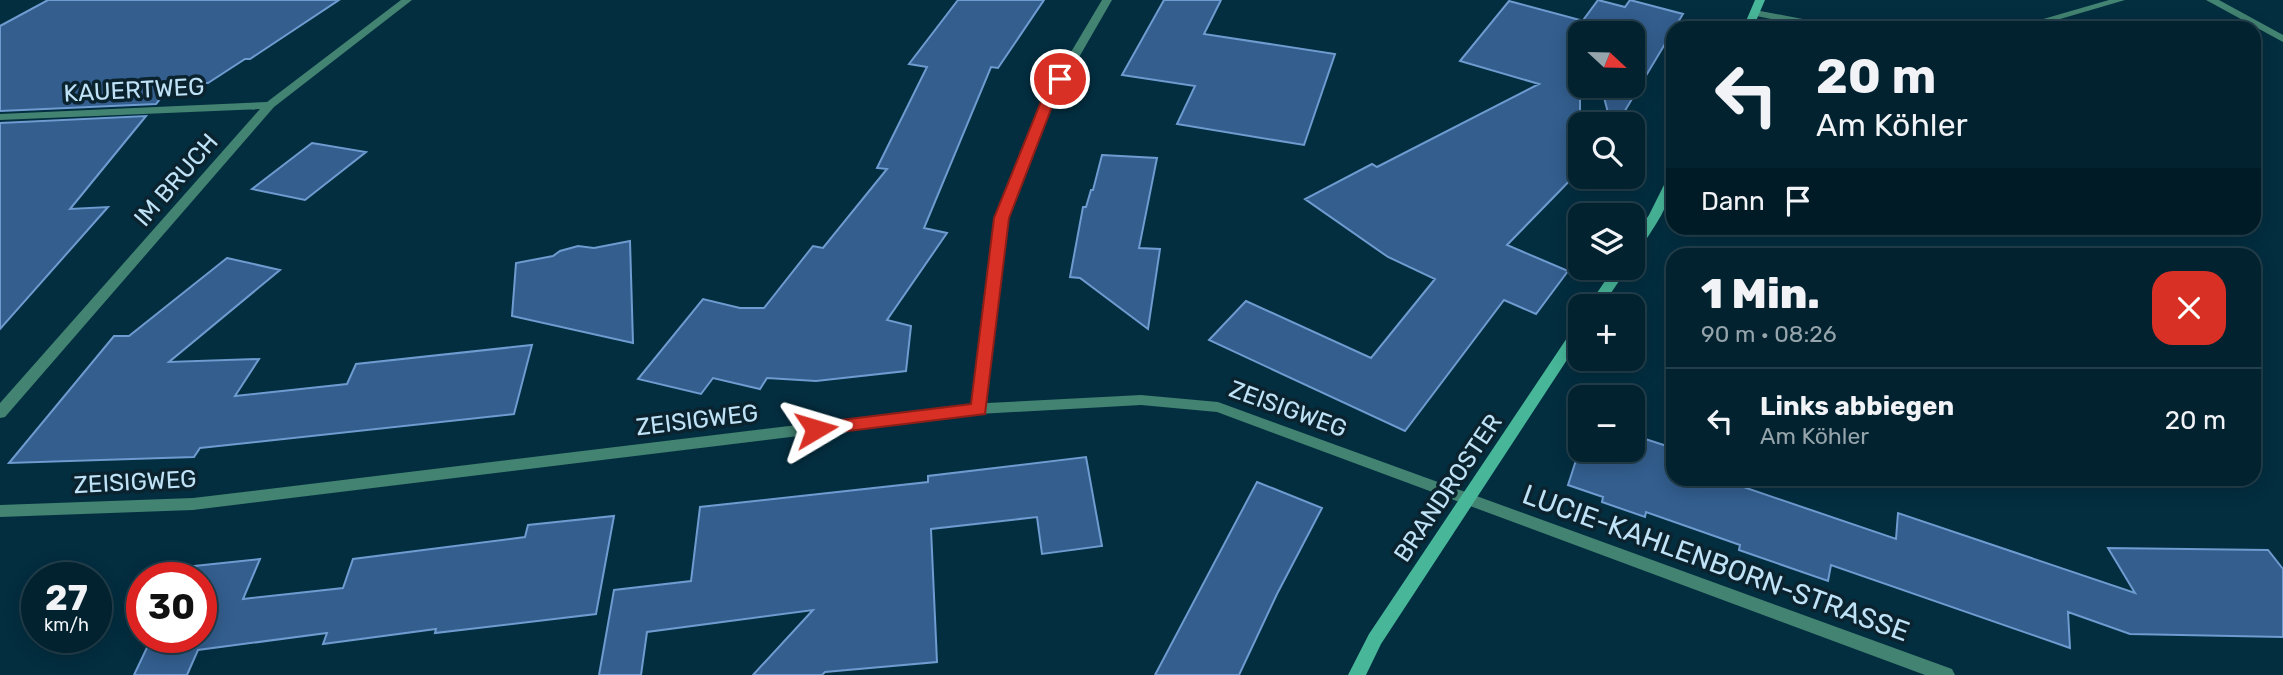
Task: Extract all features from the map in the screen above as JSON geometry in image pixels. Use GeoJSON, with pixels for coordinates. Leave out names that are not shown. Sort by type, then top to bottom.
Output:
{"type":"FeatureCollection","features":[{"type":"Feature","properties":{"kind":"street","name":"IM BRUCH"},"geometry":{"type":"LineString","coordinates":[[0,413],[270,105],[407,0]]}},
{"type":"Feature","properties":{"kind":"street"},"geometry":{"type":"LineString","coordinates":[[979,410],[1001,218],[1049,99],[1107,0]]}},
{"type":"Feature","properties":{"kind":"street"},"geometry":{"type":"LineString","coordinates":[[1751,21],[1760,0]]}},
{"type":"Feature","properties":{"kind":"street"},"geometry":{"type":"LineString","coordinates":[[2043,21],[2120,0]]}},
{"type":"Feature","properties":{"kind":"street"},"geometry":{"type":"LineString","coordinates":[[2211,0],[2250,21]]}},
{"type":"Feature","properties":{"kind":"street"},"geometry":{"type":"LineString","coordinates":[[1755,13],[1797,21]]}},
{"type":"Feature","properties":{"kind":"street"},"geometry":{"type":"LineString","coordinates":[[2261,27],[2283,39]]}},
{"type":"Feature","properties":{"kind":"street","name":"KAUERTWEG"},"geometry":{"type":"LineString","coordinates":[[0,117],[270,105]]}},
{"type":"Feature","properties":{"kind":"street"},"geometry":{"type":"LineString","coordinates":[[1645,231],[1666,193]]}},
{"type":"Feature","properties":{"kind":"street","name":"BRANDROSTER"},"geometry":{"type":"LineString","coordinates":[[1357,675],[1375,639],[1568,347]]}},
{"type":"Feature","properties":{"kind":"street","name":"ZEISIGWEG"},"geometry":{"type":"LineString","coordinates":[[0,511],[193,504],[979,410],[1141,400],[1218,407],[1468,499]]}},
{"type":"Feature","properties":{"kind":"street","name":"LUCIE-KAHLENBORN-STRASSE"},"geometry":{"type":"LineString","coordinates":[[1468,499],[1946,675]]}},
{"type":"Feature","properties":{"kind":"building"},"geometry":{"type":"Polygon","coordinates":[[[48,0],[339,0],[250,59],[245,59],[208,83],[175,81],[156,104],[0,111],[0,26],[48,0]]]}},
{"type":"Feature","properties":{"kind":"building"},"geometry":{"type":"Polygon","coordinates":[[[958,0],[1044,0],[998,68],[991,67],[924,228],[947,233],[887,320],[911,326],[906,371],[816,381],[767,378],[760,389],[713,378],[701,394],[638,379],[703,299],[740,308],[764,308],[813,246],[823,248],[887,169],[877,168],[927,67],[909,64],[958,0]]]}},
{"type":"Feature","properties":{"kind":"building"},"geometry":{"type":"Polygon","coordinates":[[[1164,0],[1221,0],[1204,34],[1335,54],[1304,145],[1177,124],[1195,86],[1122,75],[1164,0]]]}},
{"type":"Feature","properties":{"kind":"building"},"geometry":{"type":"Polygon","coordinates":[[[1598,0],[1625,7],[1630,0],[1683,14],[1679,21],[1666,21],[1666,42],[1645,77],[1645,21],[1585,21],[1598,0]]]}},
{"type":"Feature","properties":{"kind":"building"},"geometry":{"type":"Polygon","coordinates":[[[1509,1],[1580,20],[1568,21],[1568,98],[1580,98],[1580,112],[1568,112],[1568,182],[1507,245],[1568,271],[1536,314],[1504,300],[1405,431],[1209,340],[1246,301],[1371,358],[1435,279],[1388,257],[1305,199],[1372,164],[1377,167],[1539,84],[1460,61],[1509,1]]]}},
{"type":"Feature","properties":{"kind":"building"},"geometry":{"type":"Polygon","coordinates":[[[1604,98],[1633,98],[1624,112],[1608,112],[1604,98]]]}},
{"type":"Feature","properties":{"kind":"building"},"geometry":{"type":"Polygon","coordinates":[[[146,116],[70,209],[108,207],[0,329],[0,123],[146,116]]]}},
{"type":"Feature","properties":{"kind":"building"},"geometry":{"type":"Polygon","coordinates":[[[312,143],[366,152],[305,200],[252,189],[312,143]]]}},
{"type":"Feature","properties":{"kind":"building"},"geometry":{"type":"Polygon","coordinates":[[[1102,155],[1157,158],[1139,248],[1160,249],[1148,329],[1080,278],[1070,277],[1083,207],[1086,207],[1093,190],[1102,155]]]}},
{"type":"Feature","properties":{"kind":"building"},"geometry":{"type":"Polygon","coordinates":[[[630,241],[633,343],[512,316],[516,263],[553,256],[578,246],[594,248],[630,241]]]}},
{"type":"Feature","properties":{"kind":"building"},"geometry":{"type":"Polygon","coordinates":[[[227,258],[280,270],[169,362],[259,359],[235,396],[347,384],[356,364],[532,345],[514,414],[200,448],[194,457],[9,463],[114,336],[129,336],[227,258]]]}},
{"type":"Feature","properties":{"kind":"building"},"geometry":{"type":"Polygon","coordinates":[[[1645,439],[1666,446],[1666,486],[1741,486],[1896,539],[1898,513],[2135,593],[2108,548],[2268,550],[2283,569],[2283,637],[2130,634],[2068,612],[2070,648],[1831,565],[1828,581],[1739,550],[1740,545],[1646,512],[1645,517],[1602,502],[1603,497],[1568,485],[1575,462],[1645,462],[1645,439]]]}},
{"type":"Feature","properties":{"kind":"building"},"geometry":{"type":"Polygon","coordinates":[[[1086,457],[1102,546],[1042,554],[1037,517],[931,529],[937,662],[825,672],[822,675],[753,675],[813,610],[647,632],[641,675],[599,675],[614,590],[691,581],[700,507],[928,482],[928,476],[1086,457]]]}},
{"type":"Feature","properties":{"kind":"building"},"geometry":{"type":"Polygon","coordinates":[[[1257,482],[1322,508],[1239,675],[1155,675],[1257,482]]]}},
{"type":"Feature","properties":{"kind":"building"},"geometry":{"type":"Polygon","coordinates":[[[614,516],[596,614],[435,633],[436,629],[323,644],[327,633],[217,647],[217,564],[260,559],[243,599],[343,588],[353,559],[525,537],[528,525],[614,516]]]}},
{"type":"Feature","properties":{"kind":"building"},"geometry":{"type":"Polygon","coordinates":[[[144,653],[197,653],[187,675],[134,675],[144,653]]]}},
{"type":"Feature","properties":{"kind":"route"},"geometry":{"type":"LineString","coordinates":[[816,429],[979,410],[1001,218],[1049,99],[1060,79]]}}]}
